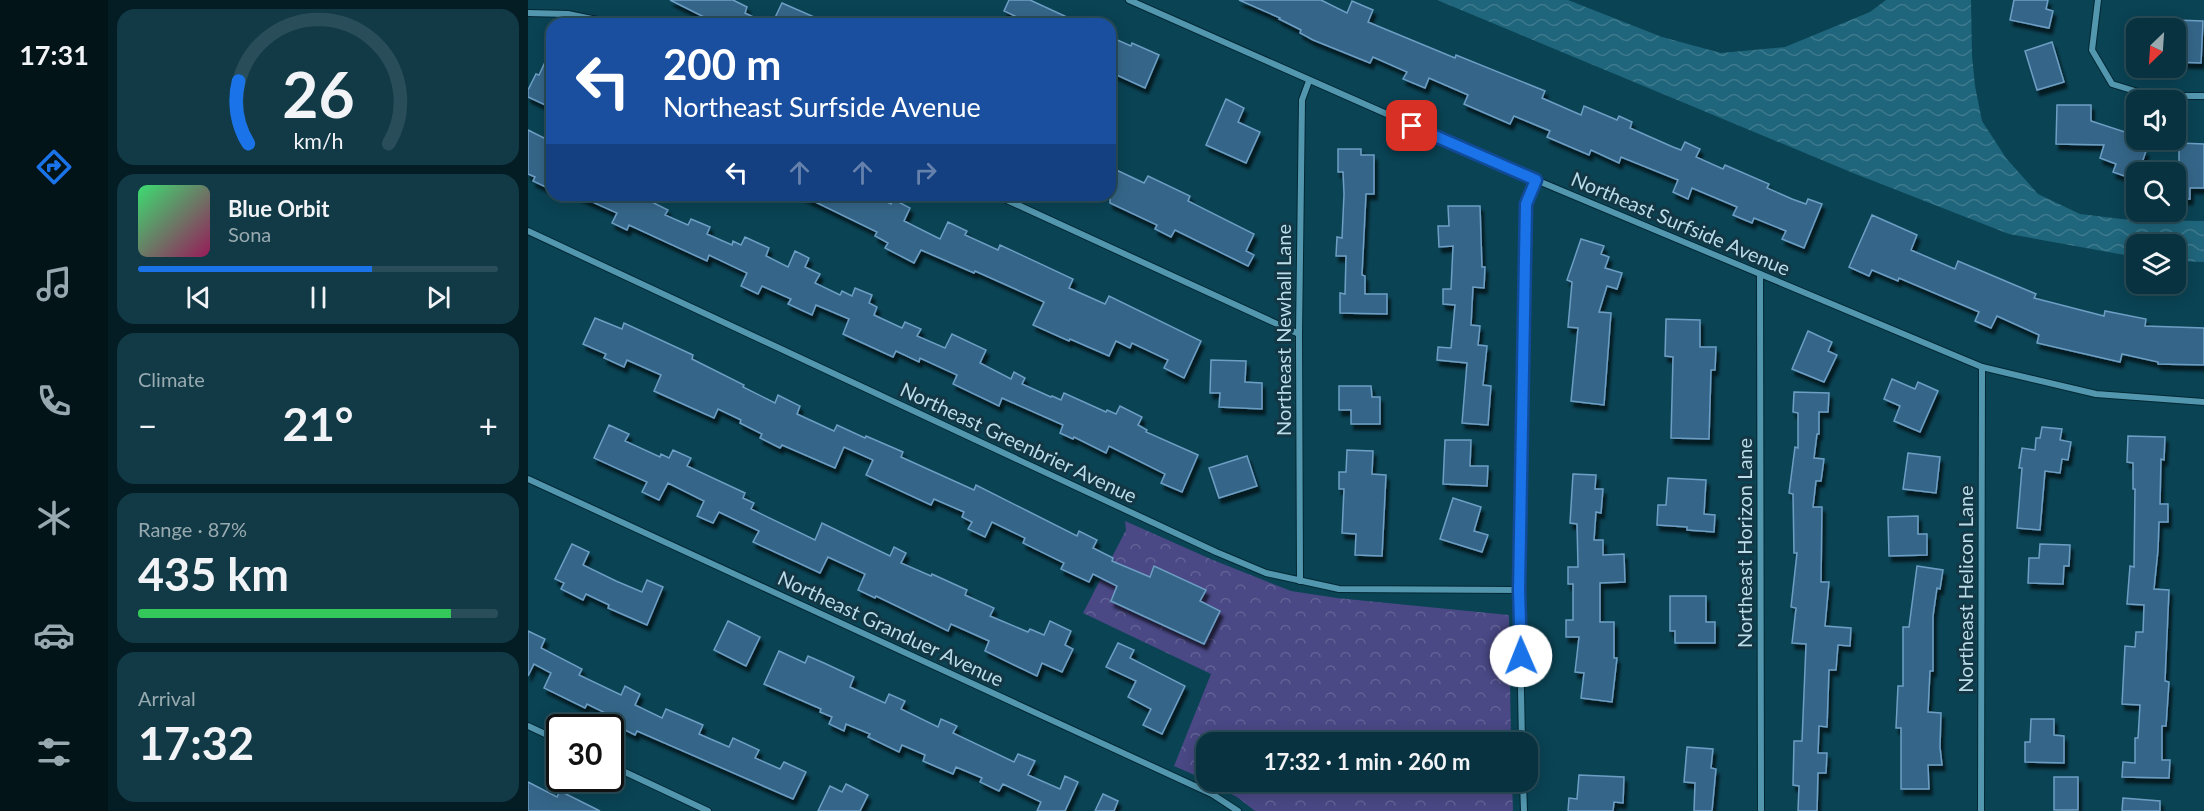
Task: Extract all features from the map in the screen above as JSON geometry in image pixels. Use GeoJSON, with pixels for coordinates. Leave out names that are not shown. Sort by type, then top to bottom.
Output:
{"type":"FeatureCollection","features":[{"type":"Feature","properties":{"kind":"street","name":"Northeast Surfside Avenue"},"geometry":{"type":"LineString","coordinates":[[1129,0],[1536,180],[1982,367],[2096,394],[2204,402]]}},
{"type":"Feature","properties":{"kind":"street"},"geometry":{"type":"LineString","coordinates":[[2098,0],[2092,50],[2112,84],[2151,96],[2204,96]]}},
{"type":"Feature","properties":{"kind":"street"},"geometry":{"type":"LineString","coordinates":[[528,13],[568,14],[587,18]]}},
{"type":"Feature","properties":{"kind":"street","name":"Northeast Newhall Lane"},"geometry":{"type":"LineString","coordinates":[[1300,581],[1299,334],[1302,100],[1309,81]]}},
{"type":"Feature","properties":{"kind":"street"},"geometry":{"type":"LineString","coordinates":[[1522,732],[1519,590],[1526,204],[1536,180]]}},
{"type":"Feature","properties":{"kind":"street"},"geometry":{"type":"LineString","coordinates":[[1009,201],[1299,334]]}},
{"type":"Feature","properties":{"kind":"street","name":"Northeast Greenbrier Avenue"},"geometry":{"type":"LineString","coordinates":[[528,231],[1216,552],[1266,573],[1339,589],[1519,590]]}},
{"type":"Feature","properties":{"kind":"street","name":"Northeast Horizon Lane"},"geometry":{"type":"LineString","coordinates":[[1760,274],[1761,811]]}},
{"type":"Feature","properties":{"kind":"street","name":"Northeast Helicon Lane"},"geometry":{"type":"LineString","coordinates":[[1981,811],[1982,367]]}},
{"type":"Feature","properties":{"kind":"street","name":"Northeast Granduer Avenue"},"geometry":{"type":"LineString","coordinates":[[528,479],[1212,794],[1238,811]]}},
{"type":"Feature","properties":{"kind":"street"},"geometry":{"type":"LineString","coordinates":[[528,726],[546,734]]}},
{"type":"Feature","properties":{"kind":"street"},"geometry":{"type":"LineString","coordinates":[[624,772],[708,811]]}},
{"type":"Feature","properties":{"kind":"street"},"geometry":{"type":"LineString","coordinates":[[1523,792],[1524,811]]}},
{"type":"Feature","properties":{"kind":"green space"},"geometry":{"type":"Polygon","coordinates":[[[1125,521],[1291,591],[1337,598],[1509,615],[1511,732],[1196,732],[1196,776],[1174,766],[1211,674],[1083,613],[1126,530],[1125,521]]]}},
{"type":"Feature","properties":{"kind":"green space"},"geometry":{"type":"Polygon","coordinates":[[[1227,792],[1512,792],[1513,811],[1255,811],[1227,792]]]}},
{"type":"Feature","properties":{"kind":"water"},"geometry":{"type":"Polygon","coordinates":[[[1437,0],[1568,0],[1662,37],[1721,53],[1785,47],[1870,12],[1886,0],[1971,0],[1972,55],[1982,121],[2006,158],[2038,194],[2080,214],[2126,220],[2126,222],[2204,221],[2204,262],[2186,261],[2186,234],[2126,234],[2126,255],[2009,234],[1853,173],[1437,0]]]}},
{"type":"Feature","properties":{"kind":"building"},"geometry":{"type":"Polygon","coordinates":[[[670,0],[733,0],[747,7],[745,13],[755,18],[706,18],[670,0]]]}},
{"type":"Feature","properties":{"kind":"building"},"geometry":{"type":"Polygon","coordinates":[[[1009,0],[1030,0],[1069,18],[1019,18],[1004,11],[1009,0]]]}},
{"type":"Feature","properties":{"kind":"building"},"geometry":{"type":"Polygon","coordinates":[[[1239,0],[1321,0],[1347,13],[1352,1],[1373,10],[1368,22],[1455,58],[1456,55],[1545,91],[1542,98],[1581,115],[1584,106],[1617,120],[1619,116],[1632,122],[1630,128],[1681,150],[1685,142],[1700,149],[1696,157],[1723,169],[1725,165],[1769,184],[1767,188],[1792,199],[1806,204],[1808,199],[1822,204],[1804,248],[1782,239],[1786,231],[1754,218],[1752,223],[1733,215],[1737,207],[1692,188],[1688,199],[1673,192],[1678,180],[1621,157],[1619,163],[1591,150],[1589,155],[1547,137],[1550,131],[1514,116],[1510,124],[1464,104],[1468,95],[1429,78],[1425,88],[1403,79],[1407,72],[1373,57],[1370,63],[1313,40],[1280,18],[1239,0]]]}},
{"type":"Feature","properties":{"kind":"building"},"geometry":{"type":"Polygon","coordinates":[[[2014,0],[2048,0],[2046,9],[2053,11],[2049,28],[2010,20],[2014,0]]]}},
{"type":"Feature","properties":{"kind":"building"},"geometry":{"type":"Polygon","coordinates":[[[782,3],[816,18],[775,18],[782,3]]]}},
{"type":"Feature","properties":{"kind":"building"},"geometry":{"type":"Polygon","coordinates":[[[2186,20],[2203,21],[2201,63],[2186,62],[2186,20]]]}},
{"type":"Feature","properties":{"kind":"building"},"geometry":{"type":"Polygon","coordinates":[[[1116,39],[1131,46],[1132,43],[1159,55],[1145,88],[1116,75],[1116,39]]]}},
{"type":"Feature","properties":{"kind":"building"},"geometry":{"type":"Polygon","coordinates":[[[2052,42],[2064,82],[2037,90],[2025,51],[2052,42]]]}},
{"type":"Feature","properties":{"kind":"building"},"geometry":{"type":"Polygon","coordinates":[[[546,60],[546,105],[528,97],[528,90],[536,74],[539,75],[546,60]]]}},
{"type":"Feature","properties":{"kind":"building"},"geometry":{"type":"Polygon","coordinates":[[[1226,99],[1244,108],[1238,122],[1260,132],[1246,163],[1206,145],[1226,99]]]}},
{"type":"Feature","properties":{"kind":"building"},"geometry":{"type":"Polygon","coordinates":[[[2057,105],[2091,105],[2091,121],[2126,132],[2126,150],[2146,151],[2142,162],[2126,162],[2126,177],[2113,172],[2116,164],[2100,158],[2104,145],[2056,144],[2057,105]]]}},
{"type":"Feature","properties":{"kind":"building"},"geometry":{"type":"Polygon","coordinates":[[[528,130],[546,139],[546,187],[533,181],[535,177],[528,174],[528,130]]]}},
{"type":"Feature","properties":{"kind":"building"},"geometry":{"type":"Polygon","coordinates":[[[2186,143],[2204,144],[2204,188],[2190,188],[2190,199],[2186,199],[2186,162],[2179,162],[2179,150],[2186,150],[2186,143]]]}},
{"type":"Feature","properties":{"kind":"building"},"geometry":{"type":"Polygon","coordinates":[[[1338,149],[1361,149],[1361,155],[1374,155],[1374,194],[1366,194],[1362,275],[1365,276],[1365,294],[1387,294],[1387,314],[1340,313],[1340,293],[1345,294],[1346,256],[1336,256],[1337,237],[1342,238],[1344,194],[1343,172],[1338,172],[1338,149]]]}},
{"type":"Feature","properties":{"kind":"building"},"geometry":{"type":"Polygon","coordinates":[[[1116,170],[1144,183],[1148,176],[1190,196],[1188,201],[1254,234],[1246,251],[1254,255],[1248,266],[1175,230],[1171,237],[1155,229],[1157,225],[1110,201],[1116,201],[1116,170]]]}},
{"type":"Feature","properties":{"kind":"building"},"geometry":{"type":"Polygon","coordinates":[[[590,201],[650,201],[668,210],[665,215],[688,225],[691,219],[710,227],[707,234],[732,245],[733,241],[741,245],[745,237],[769,248],[766,256],[788,267],[795,251],[809,258],[805,267],[820,274],[815,283],[840,295],[842,291],[852,296],[855,288],[872,295],[869,303],[877,307],[874,315],[902,328],[905,322],[921,329],[917,336],[945,348],[952,334],[986,350],[980,363],[1011,379],[1014,372],[1025,378],[1022,384],[1051,397],[1061,400],[1064,393],[1106,412],[1107,410],[1116,414],[1120,406],[1142,417],[1138,425],[1147,430],[1146,432],[1198,455],[1182,492],[1161,483],[1165,474],[1109,446],[1106,453],[1074,437],[1073,439],[1060,433],[1063,425],[1002,398],[999,406],[953,384],[957,375],[920,358],[919,362],[896,351],[893,357],[843,334],[849,319],[816,305],[812,315],[788,304],[791,299],[762,286],[758,294],[741,286],[747,273],[709,255],[707,261],[629,225],[627,230],[612,223],[617,213],[590,201]]]}},
{"type":"Feature","properties":{"kind":"building"},"geometry":{"type":"Polygon","coordinates":[[[813,201],[885,201],[891,204],[892,201],[897,201],[910,208],[904,221],[940,239],[948,222],[967,231],[965,235],[998,250],[1000,245],[1073,279],[1069,288],[1105,304],[1109,296],[1201,341],[1184,378],[1164,368],[1168,360],[1132,343],[1130,348],[1116,341],[1109,356],[1033,325],[1044,302],[921,250],[914,263],[885,248],[888,243],[875,236],[877,232],[813,201]]]}},
{"type":"Feature","properties":{"kind":"building"},"geometry":{"type":"Polygon","coordinates":[[[1448,206],[1480,206],[1482,267],[1485,267],[1484,288],[1473,287],[1471,325],[1480,326],[1478,345],[1487,346],[1483,385],[1491,386],[1488,425],[1462,423],[1467,363],[1437,360],[1438,347],[1451,348],[1455,305],[1443,304],[1443,289],[1451,289],[1453,246],[1439,247],[1438,226],[1449,226],[1448,206]]]}},
{"type":"Feature","properties":{"kind":"building"},"geometry":{"type":"Polygon","coordinates":[[[1872,215],[1917,235],[1911,250],[1955,269],[1958,261],[2036,294],[2034,298],[2104,316],[2105,311],[2146,319],[2145,326],[2204,328],[2204,365],[2158,364],[2158,362],[2122,354],[2120,362],[2037,343],[2039,335],[1997,316],[1991,328],[1975,321],[1979,312],[1899,278],[1898,281],[1872,270],[1869,276],[1849,267],[1872,215]]]}},
{"type":"Feature","properties":{"kind":"building"},"geometry":{"type":"Polygon","coordinates":[[[1581,239],[1604,246],[1601,254],[1609,257],[1605,268],[1622,273],[1617,289],[1607,286],[1599,312],[1611,313],[1604,405],[1571,401],[1578,328],[1568,327],[1572,282],[1567,280],[1581,239]]]}},
{"type":"Feature","properties":{"kind":"building"},"geometry":{"type":"Polygon","coordinates":[[[595,318],[622,329],[624,323],[693,355],[692,359],[775,403],[778,395],[800,406],[797,414],[834,431],[837,425],[865,438],[866,436],[903,452],[901,457],[974,490],[976,485],[1077,536],[1079,531],[1097,540],[1093,548],[1113,558],[1112,561],[1150,577],[1154,566],[1206,590],[1200,601],[1220,611],[1204,644],[1111,601],[1117,586],[1093,574],[1089,582],[1061,569],[1064,563],[1023,543],[1025,538],[992,522],[985,537],[968,529],[972,522],[962,517],[964,512],[934,499],[931,505],[866,475],[873,460],[844,447],[835,468],[782,445],[780,448],[760,438],[762,434],[718,409],[714,418],[654,391],[661,375],[627,360],[624,367],[604,358],[606,354],[583,344],[595,318]]]}},
{"type":"Feature","properties":{"kind":"building"},"geometry":{"type":"Polygon","coordinates":[[[1666,319],[1700,320],[1700,347],[1716,347],[1715,370],[1711,370],[1709,439],[1671,438],[1673,357],[1665,356],[1666,319]]]}},
{"type":"Feature","properties":{"kind":"building"},"geometry":{"type":"Polygon","coordinates":[[[1808,331],[1832,342],[1828,351],[1837,355],[1824,382],[1792,369],[1808,331]]]}},
{"type":"Feature","properties":{"kind":"building"},"geometry":{"type":"Polygon","coordinates":[[[1211,360],[1246,361],[1245,382],[1262,383],[1262,409],[1219,407],[1220,393],[1210,393],[1211,360]]]}},
{"type":"Feature","properties":{"kind":"building"},"geometry":{"type":"Polygon","coordinates":[[[1892,379],[1915,389],[1918,382],[1938,391],[1920,432],[1894,421],[1900,406],[1884,399],[1892,379]]]}},
{"type":"Feature","properties":{"kind":"building"},"geometry":{"type":"Polygon","coordinates":[[[1339,386],[1371,386],[1372,397],[1380,397],[1380,424],[1351,424],[1351,410],[1339,410],[1339,386]]]}},
{"type":"Feature","properties":{"kind":"building"},"geometry":{"type":"Polygon","coordinates":[[[1794,392],[1829,393],[1828,412],[1819,412],[1819,434],[1817,434],[1814,458],[1824,459],[1821,481],[1816,481],[1813,507],[1822,507],[1821,582],[1829,582],[1825,626],[1851,628],[1850,646],[1838,645],[1836,670],[1829,670],[1827,727],[1819,726],[1818,753],[1827,753],[1826,773],[1818,773],[1817,811],[1798,811],[1799,786],[1793,785],[1794,741],[1802,741],[1806,644],[1792,643],[1796,608],[1791,607],[1797,553],[1794,553],[1793,494],[1789,493],[1795,447],[1798,448],[1798,413],[1793,412],[1794,392]]]}},
{"type":"Feature","properties":{"kind":"building"},"geometry":{"type":"Polygon","coordinates":[[[609,425],[629,434],[625,441],[660,457],[661,454],[669,458],[673,450],[691,458],[687,466],[745,493],[743,498],[754,503],[751,509],[815,540],[822,523],[890,556],[894,547],[906,553],[901,563],[967,590],[965,595],[994,608],[990,616],[1028,632],[1030,629],[1044,635],[1050,621],[1071,631],[1065,645],[1073,649],[1062,672],[1042,663],[1037,676],[985,651],[989,641],[951,624],[948,631],[876,596],[875,598],[858,590],[865,574],[828,557],[820,573],[753,542],[759,531],[719,512],[713,523],[697,516],[704,501],[668,483],[659,500],[642,492],[647,482],[594,458],[609,425]]]}},
{"type":"Feature","properties":{"kind":"building"},"geometry":{"type":"Polygon","coordinates":[[[2042,427],[2062,429],[2060,440],[2071,442],[2068,460],[2062,459],[2060,473],[2045,471],[2040,530],[2017,528],[2022,448],[2035,450],[2036,438],[2040,438],[2042,427]]]}},
{"type":"Feature","properties":{"kind":"building"},"geometry":{"type":"Polygon","coordinates":[[[2128,436],[2165,437],[2164,460],[2161,459],[2160,504],[2168,504],[2168,522],[2159,522],[2154,589],[2169,590],[2165,681],[2169,682],[2166,726],[2162,726],[2162,760],[2170,760],[2169,778],[2122,777],[2123,762],[2135,763],[2135,738],[2138,738],[2140,705],[2122,704],[2125,646],[2135,647],[2136,632],[2143,632],[2144,605],[2127,604],[2130,566],[2134,567],[2135,489],[2133,489],[2133,463],[2127,462],[2128,436]]]}},
{"type":"Feature","properties":{"kind":"building"},"geometry":{"type":"Polygon","coordinates":[[[1445,440],[1471,440],[1470,466],[1488,466],[1487,486],[1443,484],[1445,440]]]}},
{"type":"Feature","properties":{"kind":"building"},"geometry":{"type":"Polygon","coordinates":[[[1347,450],[1373,451],[1372,474],[1386,475],[1382,556],[1355,555],[1356,534],[1342,533],[1344,489],[1339,489],[1339,472],[1346,472],[1347,450]]]}},
{"type":"Feature","properties":{"kind":"building"},"geometry":{"type":"Polygon","coordinates":[[[1908,453],[1940,457],[1936,493],[1903,489],[1908,453]]]}},
{"type":"Feature","properties":{"kind":"building"},"geometry":{"type":"Polygon","coordinates":[[[1247,456],[1257,486],[1219,498],[1209,468],[1247,456]]]}},
{"type":"Feature","properties":{"kind":"building"},"geometry":{"type":"Polygon","coordinates":[[[1573,474],[1596,475],[1595,489],[1603,489],[1601,513],[1596,512],[1594,540],[1603,540],[1603,555],[1624,554],[1625,582],[1600,583],[1600,622],[1614,622],[1614,658],[1617,658],[1612,702],[1581,698],[1584,673],[1575,672],[1579,637],[1566,637],[1566,620],[1573,620],[1573,584],[1568,584],[1568,567],[1578,567],[1577,524],[1570,523],[1573,474]]]}},
{"type":"Feature","properties":{"kind":"building"},"geometry":{"type":"Polygon","coordinates":[[[1668,478],[1706,480],[1704,514],[1715,515],[1714,532],[1657,525],[1658,505],[1666,505],[1668,478]]]}},
{"type":"Feature","properties":{"kind":"building"},"geometry":{"type":"Polygon","coordinates":[[[1453,498],[1481,507],[1474,531],[1488,535],[1482,552],[1440,539],[1453,498]]]}},
{"type":"Feature","properties":{"kind":"building"},"geometry":{"type":"Polygon","coordinates":[[[1918,516],[1918,534],[1927,534],[1927,555],[1889,556],[1888,517],[1918,516]]]}},
{"type":"Feature","properties":{"kind":"building"},"geometry":{"type":"Polygon","coordinates":[[[572,544],[589,552],[583,565],[616,581],[642,592],[647,580],[663,587],[647,625],[608,608],[609,605],[586,594],[583,600],[561,589],[564,583],[555,579],[572,544]]]}},
{"type":"Feature","properties":{"kind":"building"},"geometry":{"type":"Polygon","coordinates":[[[2040,544],[2070,545],[2069,566],[2064,566],[2063,584],[2028,583],[2029,558],[2039,558],[2040,544]]]}},
{"type":"Feature","properties":{"kind":"building"},"geometry":{"type":"Polygon","coordinates":[[[1917,566],[1943,570],[1940,589],[1937,588],[1933,616],[1933,671],[1930,671],[1928,712],[1941,713],[1942,765],[1928,765],[1929,789],[1901,789],[1901,728],[1896,728],[1898,686],[1903,686],[1903,627],[1909,627],[1917,566]]]}},
{"type":"Feature","properties":{"kind":"building"},"geometry":{"type":"Polygon","coordinates":[[[1670,596],[1706,596],[1706,622],[1715,622],[1715,643],[1675,643],[1675,631],[1670,631],[1670,596]]]}},
{"type":"Feature","properties":{"kind":"building"},"geometry":{"type":"Polygon","coordinates":[[[728,621],[760,637],[746,666],[714,650],[728,621]]]}},
{"type":"Feature","properties":{"kind":"building"},"geometry":{"type":"Polygon","coordinates":[[[528,631],[545,639],[541,648],[582,669],[579,675],[621,695],[625,686],[640,694],[635,705],[662,718],[666,709],[703,725],[699,734],[729,747],[733,738],[759,750],[755,758],[780,769],[784,762],[806,772],[793,799],[637,731],[635,735],[624,730],[624,714],[608,714],[587,704],[585,708],[544,688],[551,673],[534,664],[528,676],[528,631]]]}},
{"type":"Feature","properties":{"kind":"building"},"geometry":{"type":"Polygon","coordinates":[[[1118,643],[1134,650],[1130,658],[1185,686],[1162,734],[1143,725],[1151,709],[1128,697],[1136,681],[1106,667],[1118,643]]]}},
{"type":"Feature","properties":{"kind":"building"},"geometry":{"type":"Polygon","coordinates":[[[779,651],[805,663],[808,656],[854,677],[850,687],[885,703],[889,694],[905,701],[901,709],[938,727],[941,719],[957,726],[953,733],[1014,762],[1018,754],[1035,761],[1028,775],[1060,789],[1065,776],[1078,782],[1065,811],[1037,811],[1041,802],[1003,784],[999,791],[980,782],[982,778],[956,767],[953,774],[923,761],[925,755],[902,745],[899,752],[868,737],[870,734],[846,724],[844,731],[829,724],[832,717],[820,712],[821,709],[764,684],[779,651]]]}},
{"type":"Feature","properties":{"kind":"building"},"geometry":{"type":"Polygon","coordinates":[[[2031,719],[2054,719],[2054,735],[2064,736],[2064,763],[2025,762],[2025,742],[2030,742],[2031,719]]]}},
{"type":"Feature","properties":{"kind":"building"},"geometry":{"type":"Polygon","coordinates":[[[1687,747],[1713,749],[1711,768],[1716,769],[1712,811],[1694,811],[1695,783],[1684,782],[1687,747]]]}},
{"type":"Feature","properties":{"kind":"building"},"geometry":{"type":"Polygon","coordinates":[[[1579,775],[1624,777],[1623,803],[1614,802],[1613,811],[1568,811],[1569,798],[1577,799],[1579,775]]]}},
{"type":"Feature","properties":{"kind":"building"},"geometry":{"type":"Polygon","coordinates":[[[2054,777],[2078,777],[2078,810],[2054,810],[2054,777]]]}},
{"type":"Feature","properties":{"kind":"building"},"geometry":{"type":"Polygon","coordinates":[[[528,782],[557,797],[562,792],[600,811],[528,811],[528,782]]]}},
{"type":"Feature","properties":{"kind":"building"},"geometry":{"type":"Polygon","coordinates":[[[846,784],[868,795],[860,811],[818,811],[830,786],[842,792],[846,784]]]}},
{"type":"Feature","properties":{"kind":"building"},"geometry":{"type":"Polygon","coordinates":[[[1103,794],[1118,801],[1114,811],[1095,811],[1103,794]]]}},
{"type":"Feature","properties":{"kind":"building"},"geometry":{"type":"Polygon","coordinates":[[[2123,798],[2160,801],[2160,811],[2122,811],[2123,798]]]}},
{"type":"Feature","properties":{"kind":"route"},"geometry":{"type":"LineString","coordinates":[[1412,126],[1536,180],[1526,204],[1519,590],[1521,656]]}}]}
